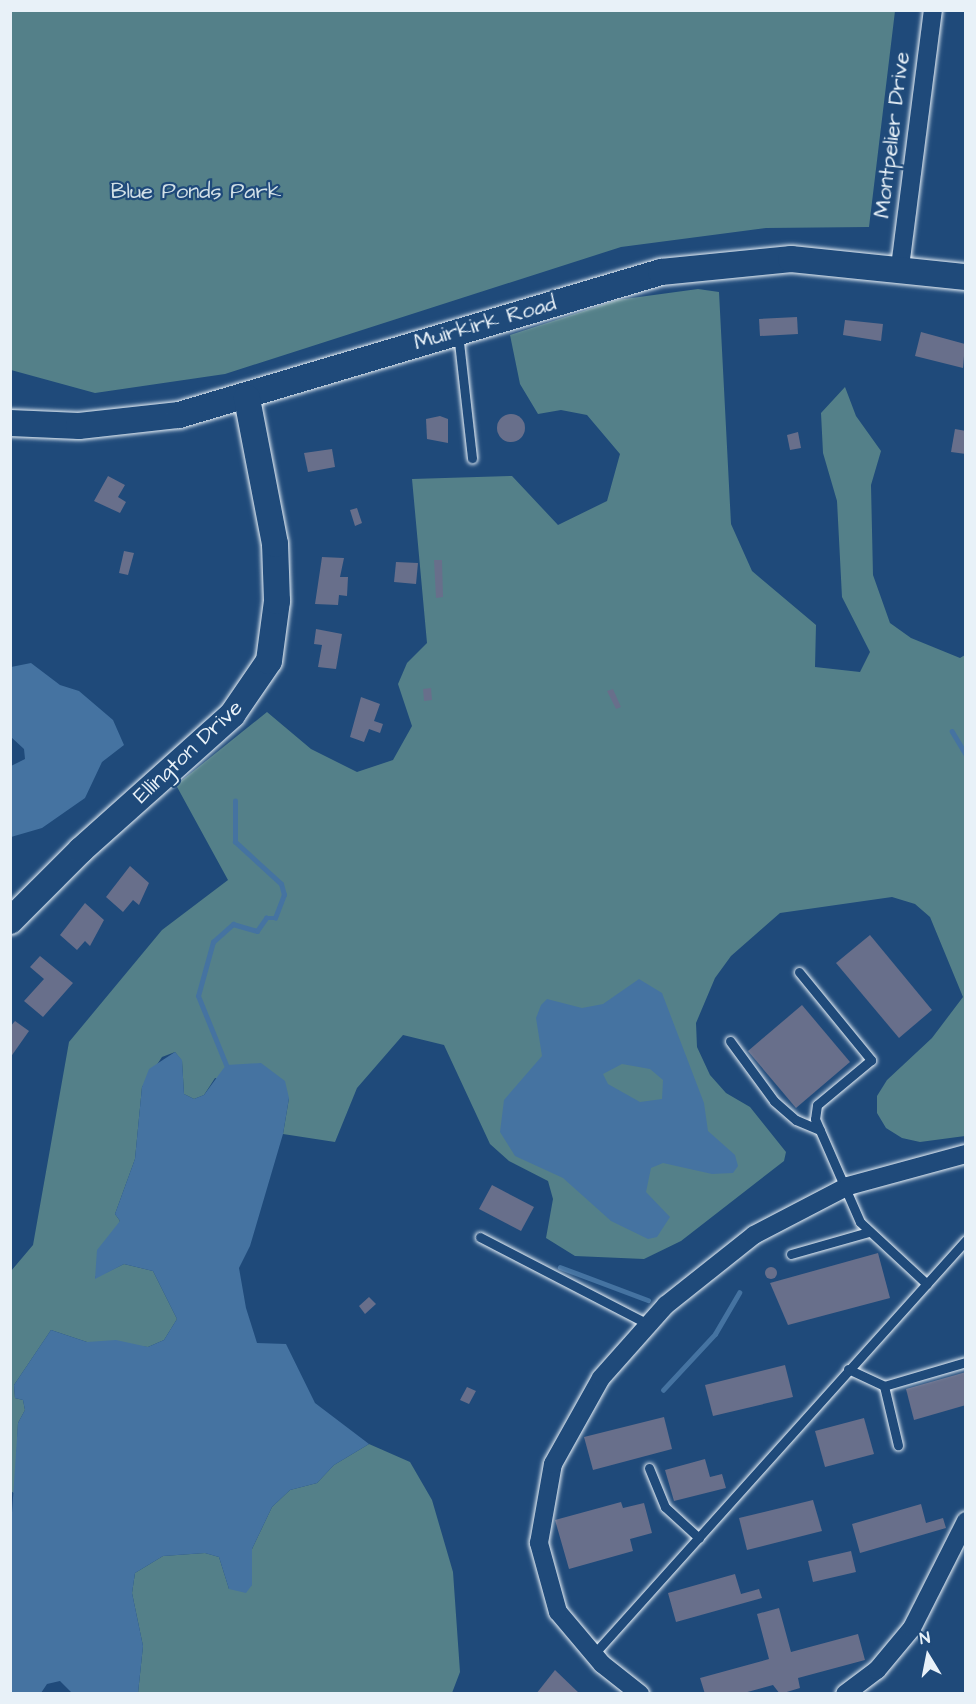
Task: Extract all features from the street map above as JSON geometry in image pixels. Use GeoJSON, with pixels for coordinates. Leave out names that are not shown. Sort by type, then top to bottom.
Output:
{"type":"FeatureCollection","features":[{"type":"Feature","properties":{"kind":"main road","name":"Muirkirk Road"},"geometry":{"type":"LineString","coordinates":[[10,423],[79,426],[142,420],[247,398],[458,331],[661,272],[732,262],[791,259],[900,267],[966,277]]}},
{"type":"Feature","properties":{"kind":"main road","name":"Ellington Drive"},"geometry":{"type":"LineString","coordinates":[[10,921],[232,715],[269,661],[277,613],[275,544],[247,398]]}},
{"type":"Feature","properties":{"kind":"street","name":"Montpelier Drive"},"geometry":{"type":"LineString","coordinates":[[900,267],[933,10]]}},
{"type":"Feature","properties":{"kind":"street"},"geometry":{"type":"LineString","coordinates":[[640,1694],[593,1655],[553,1602],[538,1529],[563,1442],[617,1355],[648,1324],[730,1251],[848,1186],[966,1154]]}},
{"type":"Feature","properties":{"kind":"street"},"geometry":{"type":"LineString","coordinates":[[845,1694],[877,1671],[912,1628],[966,1521]]}},
{"type":"Feature","properties":{"kind":"lane"},"geometry":{"type":"LineString","coordinates":[[458,331],[472,458]]}},
{"type":"Feature","properties":{"kind":"lane"},"geometry":{"type":"LineString","coordinates":[[799,972],[870,1060],[817,1105],[820,1130],[848,1186],[850,1201],[869,1232],[927,1284]]}},
{"type":"Feature","properties":{"kind":"lane"},"geometry":{"type":"LineString","coordinates":[[730,1041],[774,1101],[796,1120],[820,1130]]}},
{"type":"Feature","properties":{"kind":"lane"},"geometry":{"type":"LineString","coordinates":[[791,1254],[869,1232]]}},
{"type":"Feature","properties":{"kind":"lane"},"geometry":{"type":"LineString","coordinates":[[480,1238],[648,1324]]}},
{"type":"Feature","properties":{"kind":"lane"},"geometry":{"type":"LineString","coordinates":[[593,1655],[966,1240]]}},
{"type":"Feature","properties":{"kind":"lane"},"geometry":{"type":"LineString","coordinates":[[848,1369],[884,1386],[966,1362]]}},
{"type":"Feature","properties":{"kind":"lane"},"geometry":{"type":"LineString","coordinates":[[884,1386],[898,1445]]}},
{"type":"Feature","properties":{"kind":"lane"},"geometry":{"type":"LineString","coordinates":[[649,1468],[665,1506],[699,1538]]}},
{"type":"Feature","properties":{"kind":"green space","name":"Blue Ponds Park"},"geometry":{"type":"Polygon","coordinates":[[[10,11],[895,11],[869,227],[766,228],[621,247],[225,374],[95,393],[11,370],[10,11]]]}},
{"type":"Feature","properties":{"kind":"green space"},"geometry":{"type":"Polygon","coordinates":[[[698,289],[719,292],[731,524],[752,571],[816,625],[815,667],[860,672],[870,652],[842,597],[837,501],[823,453],[821,413],[845,387],[856,416],[881,451],[871,485],[873,575],[890,623],[911,638],[960,658],[965,655],[965,1136],[920,1142],[902,1138],[886,1128],[877,1113],[877,1096],[887,1080],[932,1038],[963,997],[930,917],[915,904],[892,897],[780,913],[731,956],[715,978],[696,1023],[697,1047],[710,1075],[726,1093],[750,1107],[786,1152],[784,1161],[681,1241],[644,1259],[575,1256],[546,1238],[553,1199],[548,1181],[509,1161],[490,1144],[444,1045],[403,1035],[357,1088],[335,1142],[283,1134],[289,1098],[215,1078],[204,1095],[194,1099],[184,1094],[182,1061],[175,1052],[162,1057],[142,1087],[135,1159],[115,1214],[120,1221],[95,1278],[124,1264],[153,1271],[177,1319],[164,1340],[148,1347],[87,1342],[51,1330],[14,1385],[15,1398],[23,1400],[25,1410],[18,1423],[15,1494],[11,1491],[11,1271],[33,1245],[69,1042],[162,930],[228,880],[176,785],[267,712],[311,749],[357,772],[393,760],[412,726],[398,684],[407,663],[427,643],[412,479],[512,476],[558,525],[607,501],[620,454],[587,415],[561,410],[538,414],[520,384],[510,335],[617,300],[698,289]]]}},
{"type":"Feature","properties":{"kind":"green space"},"geometry":{"type":"Polygon","coordinates":[[[369,1444],[410,1462],[432,1500],[453,1572],[460,1672],[452,1693],[138,1693],[143,1646],[132,1593],[135,1573],[163,1556],[205,1553],[219,1557],[229,1589],[252,1585],[252,1549],[272,1507],[290,1490],[317,1483],[334,1465],[369,1444]]]}},
{"type":"Feature","properties":{"kind":"water"},"geometry":{"type":"Polygon","coordinates":[[[31,663],[60,685],[79,691],[113,720],[124,745],[102,762],[85,798],[42,828],[11,837],[11,766],[25,759],[24,749],[11,737],[11,667],[31,663]]]}},
{"type":"Feature","properties":{"kind":"water"},"geometry":{"type":"Polygon","coordinates":[[[639,979],[662,993],[704,1103],[708,1131],[735,1155],[738,1166],[733,1173],[712,1174],[663,1163],[651,1168],[646,1192],[670,1217],[657,1237],[648,1239],[611,1221],[563,1178],[515,1156],[500,1132],[504,1100],[542,1056],[536,1018],[541,1005],[547,999],[582,1008],[603,1004],[639,979]],[[622,1064],[603,1074],[608,1084],[640,1102],[662,1099],[663,1080],[650,1069],[622,1064]]]}},
{"type":"Feature","properties":{"kind":"water"},"geometry":{"type":"Polygon","coordinates":[[[175,1052],[182,1060],[184,1094],[194,1099],[204,1095],[226,1065],[261,1063],[285,1081],[289,1098],[283,1134],[250,1246],[239,1268],[246,1308],[257,1343],[286,1344],[315,1403],[369,1444],[334,1465],[317,1483],[290,1490],[272,1507],[252,1549],[252,1585],[246,1593],[229,1589],[219,1557],[205,1553],[163,1556],[135,1573],[132,1593],[143,1646],[138,1693],[72,1693],[60,1681],[47,1684],[41,1693],[11,1693],[11,1528],[18,1423],[25,1410],[23,1400],[15,1398],[14,1385],[51,1330],[87,1342],[116,1340],[148,1347],[164,1340],[177,1319],[153,1271],[124,1264],[95,1279],[97,1250],[120,1221],[115,1214],[135,1159],[142,1087],[149,1069],[175,1052]]]}},
{"type":"Feature","properties":{"kind":"building"},"geometry":{"type":"Polygon","coordinates":[[[797,317],[798,334],[760,336],[759,319],[797,317]]]}},
{"type":"Feature","properties":{"kind":"building"},"geometry":{"type":"Polygon","coordinates":[[[845,320],[883,324],[881,341],[843,335],[845,320]]]}},
{"type":"Feature","properties":{"kind":"building"},"geometry":{"type":"Polygon","coordinates":[[[921,332],[965,344],[963,368],[915,356],[921,332]]]}},
{"type":"Feature","properties":{"kind":"building"},"geometry":{"type":"Polygon","coordinates":[[[511,414],[521,418],[525,428],[521,438],[511,442],[501,438],[497,428],[501,418],[511,414]]]}},
{"type":"Feature","properties":{"kind":"building"},"geometry":{"type":"Polygon","coordinates":[[[440,416],[448,419],[448,443],[427,439],[426,419],[440,416]]]}},
{"type":"Feature","properties":{"kind":"building"},"geometry":{"type":"Polygon","coordinates":[[[955,429],[966,431],[966,454],[951,452],[955,429]]]}},
{"type":"Feature","properties":{"kind":"building"},"geometry":{"type":"Polygon","coordinates":[[[798,432],[801,448],[790,450],[787,435],[798,432]]]}},
{"type":"Feature","properties":{"kind":"building"},"geometry":{"type":"Polygon","coordinates":[[[332,449],[335,467],[308,472],[304,453],[332,449]]]}},
{"type":"Feature","properties":{"kind":"building"},"geometry":{"type":"Polygon","coordinates":[[[108,476],[125,485],[118,497],[126,502],[120,513],[94,501],[108,476]]]}},
{"type":"Feature","properties":{"kind":"building"},"geometry":{"type":"Polygon","coordinates":[[[357,508],[362,523],[355,526],[350,510],[357,508]]]}},
{"type":"Feature","properties":{"kind":"building"},"geometry":{"type":"Polygon","coordinates":[[[124,551],[134,553],[128,575],[119,573],[124,551]]]}},
{"type":"Feature","properties":{"kind":"building"},"geometry":{"type":"Polygon","coordinates":[[[322,557],[344,558],[340,577],[348,577],[347,596],[339,595],[338,605],[315,604],[322,557]]]}},
{"type":"Feature","properties":{"kind":"building"},"geometry":{"type":"Polygon","coordinates":[[[434,560],[442,560],[443,597],[436,598],[434,560]]]}},
{"type":"Feature","properties":{"kind":"building"},"geometry":{"type":"Polygon","coordinates":[[[396,562],[418,563],[416,584],[394,582],[396,562]]]}},
{"type":"Feature","properties":{"kind":"building"},"geometry":{"type":"Polygon","coordinates":[[[316,629],[342,634],[336,669],[318,667],[322,645],[314,644],[316,629]]]}},
{"type":"Feature","properties":{"kind":"building"},"geometry":{"type":"Polygon","coordinates":[[[431,688],[432,700],[424,701],[423,689],[431,688]]]}},
{"type":"Feature","properties":{"kind":"building"},"geometry":{"type":"Polygon","coordinates":[[[613,689],[621,707],[616,709],[607,691],[613,689]]]}},
{"type":"Feature","properties":{"kind":"building"},"geometry":{"type":"Polygon","coordinates":[[[361,697],[380,704],[374,721],[383,724],[380,733],[369,729],[364,742],[350,737],[361,697]]]}},
{"type":"Feature","properties":{"kind":"building"},"geometry":{"type":"Polygon","coordinates":[[[130,866],[149,883],[139,905],[133,900],[123,912],[106,897],[130,866]]]}},
{"type":"Feature","properties":{"kind":"building"},"geometry":{"type":"Polygon","coordinates":[[[85,903],[104,920],[90,946],[85,941],[77,950],[60,935],[85,903]]]}},
{"type":"Feature","properties":{"kind":"building"},"geometry":{"type":"Polygon","coordinates":[[[870,935],[932,1010],[899,1038],[836,963],[870,935]]]}},
{"type":"Feature","properties":{"kind":"building"},"geometry":{"type":"Polygon","coordinates":[[[40,956],[73,983],[43,1017],[24,1001],[44,979],[30,967],[40,956]]]}},
{"type":"Feature","properties":{"kind":"building"},"geometry":{"type":"Polygon","coordinates":[[[802,1005],[850,1062],[796,1108],[748,1051],[802,1005]]]}},
{"type":"Feature","properties":{"kind":"building"},"geometry":{"type":"Polygon","coordinates":[[[15,1021],[29,1031],[10,1058],[10,1027],[15,1021]]]}},
{"type":"Feature","properties":{"kind":"building"},"geometry":{"type":"Polygon","coordinates":[[[492,1185],[534,1207],[521,1231],[479,1209],[492,1185]]]}},
{"type":"Feature","properties":{"kind":"building"},"geometry":{"type":"Polygon","coordinates":[[[878,1253],[890,1298],[788,1325],[770,1283],[878,1253]]]}},
{"type":"Feature","properties":{"kind":"building"},"geometry":{"type":"Polygon","coordinates":[[[773,1267],[777,1273],[773,1279],[769,1279],[765,1271],[773,1267]]]}},
{"type":"Feature","properties":{"kind":"building"},"geometry":{"type":"Polygon","coordinates":[[[369,1297],[376,1304],[365,1314],[359,1306],[369,1297]]]}},
{"type":"Feature","properties":{"kind":"building"},"geometry":{"type":"Polygon","coordinates":[[[785,1365],[793,1397],[713,1416],[705,1385],[785,1365]]]}},
{"type":"Feature","properties":{"kind":"building"},"geometry":{"type":"Polygon","coordinates":[[[966,1372],[966,1405],[914,1420],[906,1389],[966,1372]]]}},
{"type":"Feature","properties":{"kind":"building"},"geometry":{"type":"Polygon","coordinates":[[[467,1387],[476,1391],[469,1404],[460,1400],[467,1387]]]}},
{"type":"Feature","properties":{"kind":"building"},"geometry":{"type":"Polygon","coordinates":[[[664,1417],[672,1449],[593,1470],[584,1437],[664,1417]]]}},
{"type":"Feature","properties":{"kind":"building"},"geometry":{"type":"Polygon","coordinates":[[[864,1418],[874,1454],[825,1467],[815,1431],[864,1418]]]}},
{"type":"Feature","properties":{"kind":"building"},"geometry":{"type":"Polygon","coordinates":[[[705,1459],[710,1477],[722,1474],[726,1488],[674,1501],[665,1470],[705,1459]]]}},
{"type":"Feature","properties":{"kind":"building"},"geometry":{"type":"Polygon","coordinates":[[[813,1500],[822,1531],[747,1550],[739,1518],[813,1500]]]}},
{"type":"Feature","properties":{"kind":"building"},"geometry":{"type":"Polygon","coordinates":[[[621,1502],[623,1508],[644,1503],[652,1533],[630,1539],[633,1551],[569,1569],[555,1520],[621,1502]]]}},
{"type":"Feature","properties":{"kind":"building"},"geometry":{"type":"Polygon","coordinates":[[[921,1504],[926,1523],[943,1518],[946,1528],[860,1553],[852,1524],[921,1504]]]}},
{"type":"Feature","properties":{"kind":"building"},"geometry":{"type":"Polygon","coordinates":[[[851,1551],[856,1572],[813,1582],[808,1561],[851,1551]]]}},
{"type":"Feature","properties":{"kind":"building"},"geometry":{"type":"Polygon","coordinates":[[[735,1574],[741,1594],[759,1589],[762,1598],[676,1622],[668,1593],[735,1574]]]}},
{"type":"Feature","properties":{"kind":"building"},"geometry":{"type":"Polygon","coordinates":[[[779,1608],[791,1652],[858,1634],[865,1660],[798,1678],[800,1688],[780,1694],[773,1685],[740,1694],[705,1694],[700,1678],[769,1659],[757,1614],[779,1608]]]}},
{"type":"Feature","properties":{"kind":"building"},"geometry":{"type":"Polygon","coordinates":[[[555,1670],[580,1694],[536,1694],[555,1670]]]}},
{"type":"Feature","properties":{"kind":"waterway"},"geometry":{"type":"LineString","coordinates":[[952,731],[966,754]]}},
{"type":"Feature","properties":{"kind":"waterway"},"geometry":{"type":"LineString","coordinates":[[226,1065],[198,996],[213,942],[233,924],[257,931],[266,918],[275,918],[284,895],[281,884],[235,842],[235,801]]}},
{"type":"Feature","properties":{"kind":"waterway"},"geometry":{"type":"LineString","coordinates":[[560,1267],[648,1300]]}},
{"type":"Feature","properties":{"kind":"waterway"},"geometry":{"type":"LineString","coordinates":[[663,1390],[715,1334],[739,1293]]}}]}
